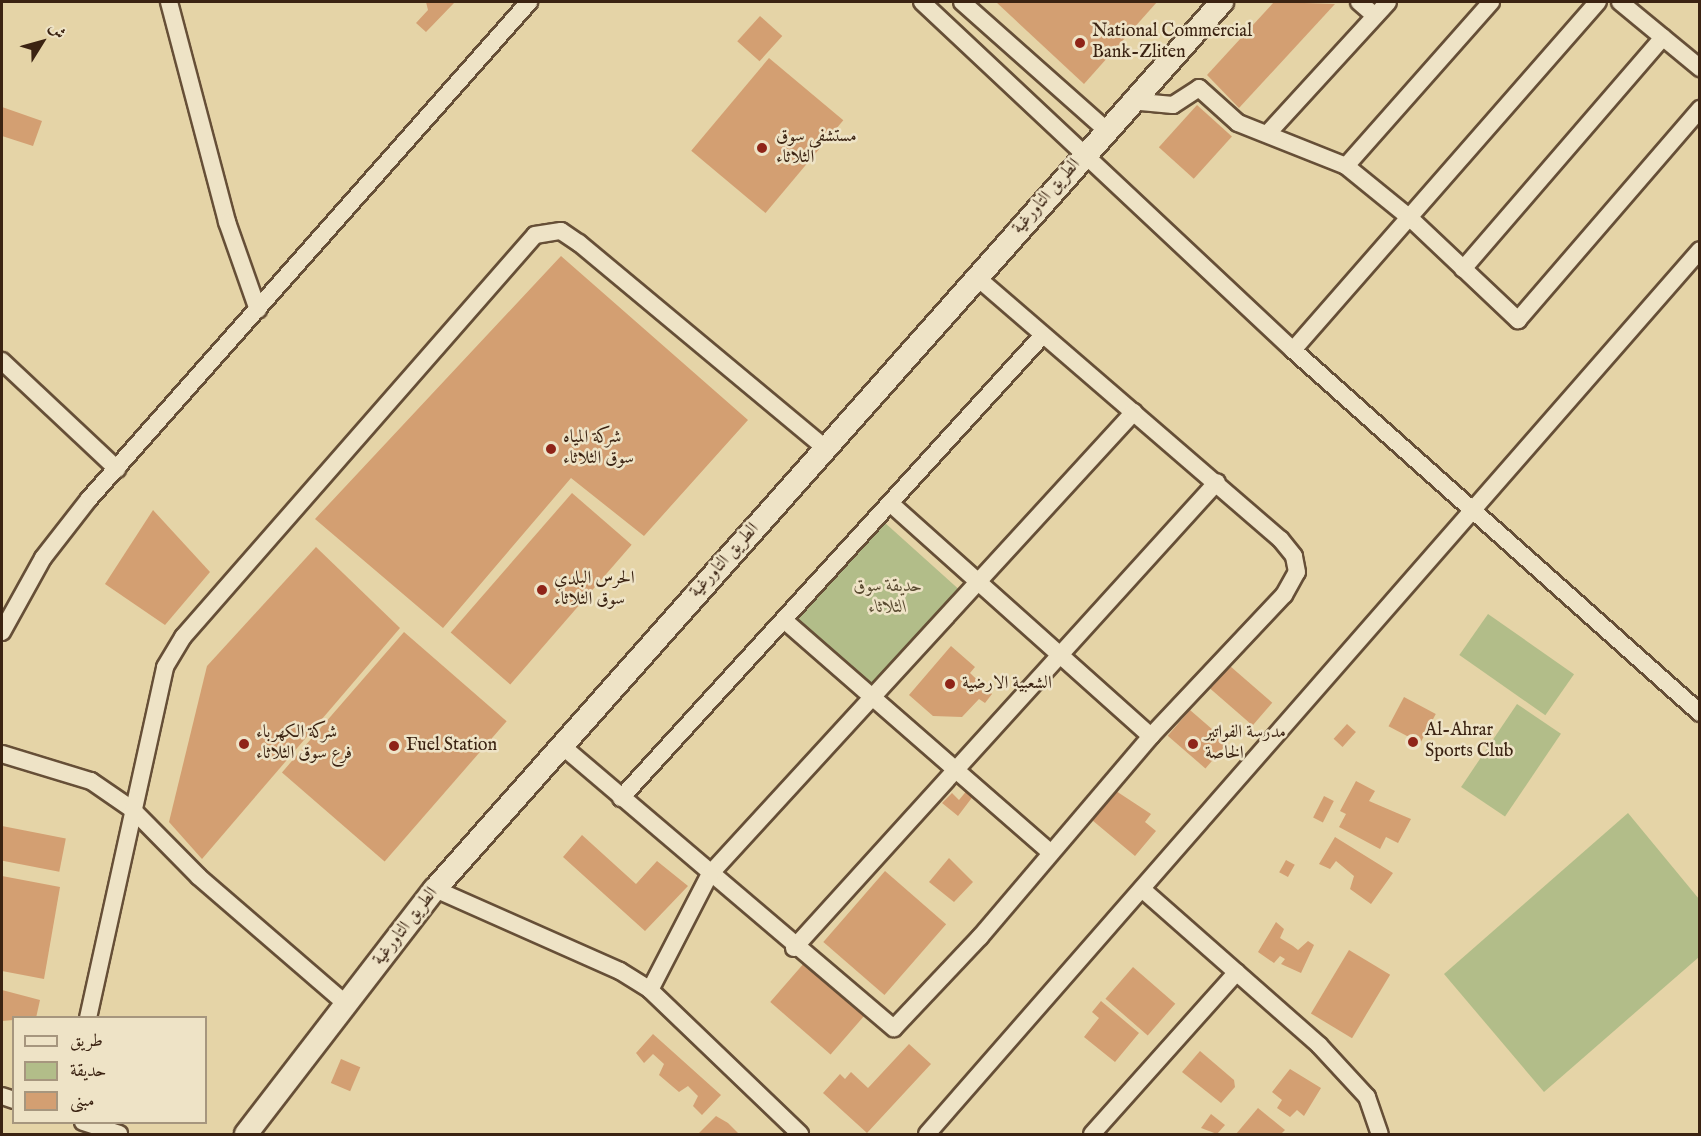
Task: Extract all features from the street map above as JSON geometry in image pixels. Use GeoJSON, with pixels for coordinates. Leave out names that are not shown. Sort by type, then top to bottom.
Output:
{"type":"FeatureCollection","features":[{"type":"Feature","properties":{"kind":"street"},"geometry":{"type":"LineString","coordinates":[[169,2],[227,222],[258,310]]}},
{"type":"Feature","properties":{"kind":"street"},"geometry":{"type":"LineString","coordinates":[[2,632],[43,558],[117,469],[529,2]]}},
{"type":"Feature","properties":{"kind":"street"},"geometry":{"type":"LineString","coordinates":[[922,2],[1293,350],[1472,513],[1700,712]]}},
{"type":"Feature","properties":{"kind":"street"},"geometry":{"type":"LineString","coordinates":[[962,2],[1105,129]]}},
{"type":"Feature","properties":{"kind":"street","name":"الطريق التاورغية"},"geometry":{"type":"LineString","coordinates":[[246,1134],[435,889],[1105,129],[1222,2]]}},
{"type":"Feature","properties":{"kind":"street"},"geometry":{"type":"LineString","coordinates":[[1359,2],[1375,16]]}},
{"type":"Feature","properties":{"kind":"street"},"geometry":{"type":"LineString","coordinates":[[1269,132],[1388,2]]}},
{"type":"Feature","properties":{"kind":"street"},"geometry":{"type":"LineString","coordinates":[[1346,166],[1491,2]]}},
{"type":"Feature","properties":{"kind":"street"},"geometry":{"type":"LineString","coordinates":[[1293,350],[1598,2]]}},
{"type":"Feature","properties":{"kind":"street"},"geometry":{"type":"LineString","coordinates":[[1620,2],[1700,68]]}},
{"type":"Feature","properties":{"kind":"street"},"geometry":{"type":"LineString","coordinates":[[1463,269],[1663,37]]}},
{"type":"Feature","properties":{"kind":"street"},"geometry":{"type":"LineString","coordinates":[[1130,101],[1173,105],[1199,88],[1238,123],[1269,132],[1346,166],[1410,218],[1518,320],[1700,109]]}},
{"type":"Feature","properties":{"kind":"street"},"geometry":{"type":"LineString","coordinates":[[88,1016],[165,667],[183,637],[535,235],[561,231],[579,243],[825,448]]}},
{"type":"Feature","properties":{"kind":"street"},"geometry":{"type":"LineString","coordinates":[[927,1134],[1700,250]]}},
{"type":"Feature","properties":{"kind":"street"},"geometry":{"type":"LineString","coordinates":[[561,745],[794,948],[894,1028],[1051,853],[1151,736],[1284,595],[1297,572],[1294,556],[1280,539],[1217,482],[976,277]]}},
{"type":"Feature","properties":{"kind":"street"},"geometry":{"type":"LineString","coordinates":[[621,798],[1043,334]]}},
{"type":"Feature","properties":{"kind":"street"},"geometry":{"type":"LineString","coordinates":[[2,361],[117,469]]}},
{"type":"Feature","properties":{"kind":"street"},"geometry":{"type":"LineString","coordinates":[[650,990],[710,874],[875,696],[977,580],[1134,412]]}},
{"type":"Feature","properties":{"kind":"street"},"geometry":{"type":"LineString","coordinates":[[794,948],[1217,482]]}},
{"type":"Feature","properties":{"kind":"street"},"geometry":{"type":"LineString","coordinates":[[890,503],[1151,736]]}},
{"type":"Feature","properties":{"kind":"street"},"geometry":{"type":"LineString","coordinates":[[784,620],[875,696],[1051,853]]}},
{"type":"Feature","properties":{"kind":"street"},"geometry":{"type":"LineString","coordinates":[[2,754],[91,781],[133,810],[199,877],[346,1004]]}},
{"type":"Feature","properties":{"kind":"street"},"geometry":{"type":"LineString","coordinates":[[435,889],[620,971],[650,990],[800,1134]]}},
{"type":"Feature","properties":{"kind":"street"},"geometry":{"type":"LineString","coordinates":[[1143,889],[1238,972],[1367,1097],[1380,1134]]}},
{"type":"Feature","properties":{"kind":"street"},"geometry":{"type":"LineString","coordinates":[[1092,1134],[1238,972]]}},
{"type":"Feature","properties":{"kind":"street"},"geometry":{"type":"LineString","coordinates":[[89,1124],[119,1134]]}},
{"type":"Feature","properties":{"kind":"green space","name":"حديقة سوق الثلاثاء"},"geometry":{"type":"Polygon","coordinates":[[[884,522],[961,592],[873,690],[796,620],[884,522]]]}},
{"type":"Feature","properties":{"kind":"green space"},"geometry":{"type":"Polygon","coordinates":[[[1488,614],[1574,674],[1545,715],[1459,655],[1488,614]]]}},
{"type":"Feature","properties":{"kind":"green space"},"geometry":{"type":"Polygon","coordinates":[[[1517,704],[1561,734],[1505,817],[1461,787],[1517,704]]]}},
{"type":"Feature","properties":{"kind":"green space"},"geometry":{"type":"Polygon","coordinates":[[[1628,813],[1699,899],[1699,957],[1544,1092],[1444,974],[1628,813]]]}},
{"type":"Feature","properties":{"kind":"building"},"geometry":{"type":"Polygon","coordinates":[[[426,2],[454,3],[426,32],[416,23],[428,10],[426,2]]]}},
{"type":"Feature","properties":{"kind":"building","name":"National Commercial Bank-Zliten"},"geometry":{"type":"Polygon","coordinates":[[[996,2],[1157,2],[1084,84],[996,2]]]}},
{"type":"Feature","properties":{"kind":"building"},"geometry":{"type":"Polygon","coordinates":[[[1274,2],[1335,4],[1239,108],[1207,75],[1274,2]]]}},
{"type":"Feature","properties":{"kind":"building"},"geometry":{"type":"Polygon","coordinates":[[[760,16],[782,36],[760,61],[737,41],[760,16]]]}},
{"type":"Feature","properties":{"kind":"building"},"geometry":{"type":"Polygon","coordinates":[[[769,58],[843,120],[766,213],[691,151],[769,58]]]}},
{"type":"Feature","properties":{"kind":"building"},"geometry":{"type":"Polygon","coordinates":[[[1197,105],[1232,136],[1194,179],[1159,147],[1197,105]]]}},
{"type":"Feature","properties":{"kind":"building"},"geometry":{"type":"Polygon","coordinates":[[[2,107],[42,121],[33,146],[2,136],[2,107]]]}},
{"type":"Feature","properties":{"kind":"building","name":"شركة المياه سوق الثلاثاء"},"geometry":{"type":"Polygon","coordinates":[[[561,256],[748,420],[644,536],[571,478],[443,628],[315,519],[561,256]]]}},
{"type":"Feature","properties":{"kind":"building","name":"الحرس البلدي سوق الثلاثاء"},"geometry":{"type":"Polygon","coordinates":[[[572,493],[632,545],[510,684],[451,633],[572,493]]]}},
{"type":"Feature","properties":{"kind":"building"},"geometry":{"type":"Polygon","coordinates":[[[153,510],[210,572],[165,625],[105,584],[153,510]]]}},
{"type":"Feature","properties":{"kind":"building","name":"شركة الكهرباء فرع سوق الثلاثاء"},"geometry":{"type":"Polygon","coordinates":[[[316,547],[400,628],[202,859],[169,822],[207,666],[316,547]]]}},
{"type":"Feature","properties":{"kind":"building","name":"Fuel Station"},"geometry":{"type":"Polygon","coordinates":[[[404,632],[507,721],[385,862],[282,772],[404,632]]]}},
{"type":"Feature","properties":{"kind":"building","name":"الشعبية الارضية"},"geometry":{"type":"Polygon","coordinates":[[[951,646],[975,667],[970,673],[992,694],[985,703],[979,699],[962,717],[933,716],[909,695],[951,646]]]}},
{"type":"Feature","properties":{"kind":"building"},"geometry":{"type":"Polygon","coordinates":[[[1230,666],[1272,703],[1253,725],[1210,689],[1230,666]]]}},
{"type":"Feature","properties":{"kind":"building"},"geometry":{"type":"Polygon","coordinates":[[[1404,697],[1436,714],[1420,743],[1389,726],[1404,697]]]}},
{"type":"Feature","properties":{"kind":"building"},"geometry":{"type":"Polygon","coordinates":[[[1190,710],[1228,743],[1205,768],[1168,736],[1190,710]]]}},
{"type":"Feature","properties":{"kind":"building"},"geometry":{"type":"Polygon","coordinates":[[[1347,724],[1356,732],[1343,747],[1334,739],[1347,724]]]}},
{"type":"Feature","properties":{"kind":"building"},"geometry":{"type":"Polygon","coordinates":[[[1356,781],[1375,791],[1369,801],[1411,819],[1398,843],[1386,837],[1380,849],[1339,827],[1346,814],[1340,811],[1356,781]]]}},
{"type":"Feature","properties":{"kind":"building"},"geometry":{"type":"Polygon","coordinates":[[[968,789],[974,795],[958,816],[942,803],[952,793],[959,800],[968,789]]]}},
{"type":"Feature","properties":{"kind":"building"},"geometry":{"type":"Polygon","coordinates":[[[1116,791],[1151,814],[1145,822],[1156,831],[1135,856],[1092,820],[1116,791]]]}},
{"type":"Feature","properties":{"kind":"building"},"geometry":{"type":"Polygon","coordinates":[[[1324,796],[1334,801],[1323,822],[1313,817],[1324,796]]]}},
{"type":"Feature","properties":{"kind":"building"},"geometry":{"type":"Polygon","coordinates":[[[2,826],[66,838],[59,872],[2,861],[2,826]]]}},
{"type":"Feature","properties":{"kind":"building"},"geometry":{"type":"Polygon","coordinates":[[[582,835],[636,884],[657,861],[688,886],[645,931],[563,857],[582,835]]]}},
{"type":"Feature","properties":{"kind":"building"},"geometry":{"type":"Polygon","coordinates":[[[1335,837],[1393,873],[1371,904],[1350,889],[1354,876],[1336,861],[1330,869],[1319,864],[1335,837]]]}},
{"type":"Feature","properties":{"kind":"building"},"geometry":{"type":"Polygon","coordinates":[[[949,858],[973,882],[954,902],[929,882],[949,858]]]}},
{"type":"Feature","properties":{"kind":"building"},"geometry":{"type":"Polygon","coordinates":[[[1286,860],[1295,865],[1288,877],[1279,872],[1286,860]]]}},
{"type":"Feature","properties":{"kind":"building"},"geometry":{"type":"Polygon","coordinates":[[[885,871],[946,924],[884,995],[823,942],[885,871]]]}},
{"type":"Feature","properties":{"kind":"building"},"geometry":{"type":"Polygon","coordinates":[[[2,876],[60,887],[44,979],[2,971],[2,876]]]}},
{"type":"Feature","properties":{"kind":"building"},"geometry":{"type":"Polygon","coordinates":[[[1276,922],[1284,929],[1280,938],[1298,950],[1308,941],[1314,945],[1301,973],[1281,964],[1285,959],[1280,956],[1274,963],[1258,952],[1276,922]]]}},
{"type":"Feature","properties":{"kind":"building"},"geometry":{"type":"Polygon","coordinates":[[[1349,950],[1390,975],[1352,1038],[1311,1013],[1349,950]]]}},
{"type":"Feature","properties":{"kind":"building"},"geometry":{"type":"Polygon","coordinates":[[[805,962],[865,1014],[831,1054],[770,1002],[805,962]]]}},
{"type":"Feature","properties":{"kind":"building"},"geometry":{"type":"Polygon","coordinates":[[[1133,967],[1175,1004],[1148,1035],[1105,999],[1133,967]]]}},
{"type":"Feature","properties":{"kind":"building"},"geometry":{"type":"Polygon","coordinates":[[[2,990],[40,1000],[36,1016],[12,1016],[12,1020],[2,1021],[2,990]]]}},
{"type":"Feature","properties":{"kind":"building"},"geometry":{"type":"Polygon","coordinates":[[[1101,1001],[1139,1033],[1115,1062],[1084,1037],[1099,1018],[1092,1012],[1101,1001]]]}},
{"type":"Feature","properties":{"kind":"building"},"geometry":{"type":"Polygon","coordinates":[[[653,1034],[721,1095],[702,1115],[693,1106],[698,1096],[688,1086],[679,1092],[659,1075],[664,1064],[653,1054],[644,1063],[636,1053],[653,1034]]]}},
{"type":"Feature","properties":{"kind":"building"},"geometry":{"type":"Polygon","coordinates":[[[909,1044],[931,1064],[867,1133],[823,1093],[840,1074],[845,1079],[851,1072],[868,1088],[909,1044]]]}},
{"type":"Feature","properties":{"kind":"building"},"geometry":{"type":"Polygon","coordinates":[[[1200,1051],[1234,1080],[1235,1087],[1221,1103],[1182,1072],[1200,1051]]]}},
{"type":"Feature","properties":{"kind":"building"},"geometry":{"type":"Polygon","coordinates":[[[341,1059],[360,1067],[350,1091],[331,1083],[341,1059]]]}},
{"type":"Feature","properties":{"kind":"building"},"geometry":{"type":"Polygon","coordinates":[[[1290,1069],[1321,1088],[1304,1116],[1297,1110],[1290,1117],[1277,1108],[1282,1100],[1272,1092],[1290,1069]]]}},
{"type":"Feature","properties":{"kind":"building"},"geometry":{"type":"Polygon","coordinates":[[[1258,1108],[1285,1130],[1281,1134],[1236,1134],[1258,1108]]]}},
{"type":"Feature","properties":{"kind":"building"},"geometry":{"type":"Polygon","coordinates":[[[1211,1114],[1225,1125],[1217,1134],[1201,1128],[1211,1114]]]}},
{"type":"Feature","properties":{"kind":"building"},"geometry":{"type":"Polygon","coordinates":[[[716,1116],[728,1123],[739,1134],[698,1134],[716,1116]]]}},
{"type":"Feature","properties":{"kind":"place","name":"National Commercial Bank-Zliten"},"geometry":{"type":"Point","coordinates":[1080,43]}},
{"type":"Feature","properties":{"kind":"place","name":"مستشفى سوق الثلاثاء"},"geometry":{"type":"Point","coordinates":[762,148]}},
{"type":"Feature","properties":{"kind":"place","name":"شركة المياه سوق الثلاثاء"},"geometry":{"type":"Point","coordinates":[551,449]}},
{"type":"Feature","properties":{"kind":"place","name":"الحرس البلدي سوق الثلاثاء"},"geometry":{"type":"Point","coordinates":[542,590]}},
{"type":"Feature","properties":{"kind":"place","name":"الشعبية الارضية"},"geometry":{"type":"Point","coordinates":[950,684]}},
{"type":"Feature","properties":{"kind":"place","name":"Al-Ahrar Sports Club"},"geometry":{"type":"Point","coordinates":[1413,742]}},
{"type":"Feature","properties":{"kind":"place","name":"شركة الكهرباء فرع سوق الثلاثاء"},"geometry":{"type":"Point","coordinates":[244,744]}},
{"type":"Feature","properties":{"kind":"place","name":"مدرسة الفواتير الخاصة"},"geometry":{"type":"Point","coordinates":[1193,744]}},
{"type":"Feature","properties":{"kind":"place","name":"Fuel Station"},"geometry":{"type":"Point","coordinates":[394,746]}}]}
